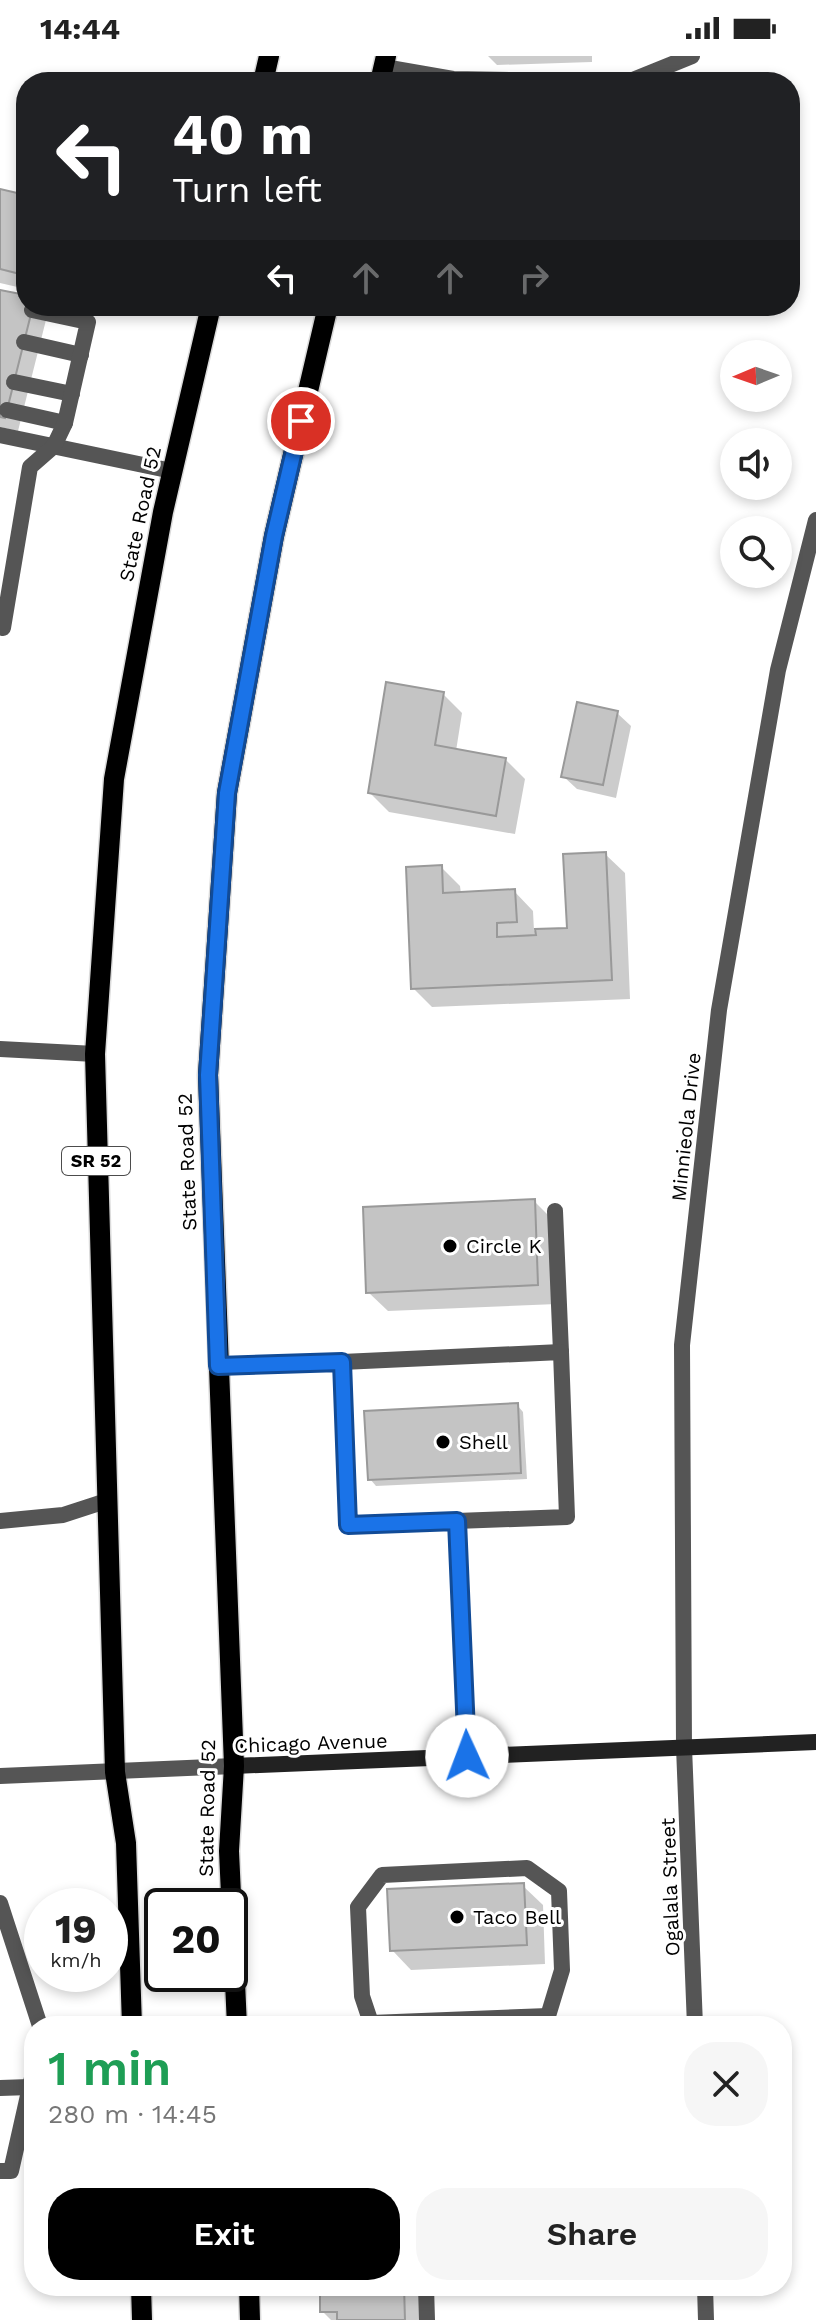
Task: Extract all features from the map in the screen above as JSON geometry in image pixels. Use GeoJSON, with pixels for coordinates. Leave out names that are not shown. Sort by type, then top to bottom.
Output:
{"type":"FeatureCollection","features":[{"type":"Feature","properties":{"kind":"main road","name":"State Road 52"},"geometry":{"type":"LineString","coordinates":[[132,2016],[126,1843],[115,1772],[95,1054],[114,779],[172,471],[209,316]]}},
{"type":"Feature","properties":{"kind":"main road","name":"State Road 52"},"geometry":{"type":"LineString","coordinates":[[237,2016],[229,1851],[234,1766],[208,1075],[227,793],[274,536],[326,316]]}},
{"type":"Feature","properties":{"kind":"main road"},"geometry":{"type":"LineString","coordinates":[[141,2296],[142,2320]]}},
{"type":"Feature","properties":{"kind":"main road"},"geometry":{"type":"LineString","coordinates":[[249,2296],[250,2320]]}},
{"type":"Feature","properties":{"kind":"street"},"geometry":{"type":"LineString","coordinates":[[653,72],[692,56]]}},
{"type":"Feature","properties":{"kind":"street"},"geometry":{"type":"LineString","coordinates":[[384,68],[409,72]]}},
{"type":"Feature","properties":{"kind":"street"},"geometry":{"type":"LineString","coordinates":[[3,628],[30,467],[54,446],[65,423],[88,322],[60,316]]}},
{"type":"Feature","properties":{"kind":"street"},"geometry":{"type":"LineString","coordinates":[[24,342],[81,355]]}},
{"type":"Feature","properties":{"kind":"street"},"geometry":{"type":"LineString","coordinates":[[14,382],[72,394]]}},
{"type":"Feature","properties":{"kind":"street"},"geometry":{"type":"LineString","coordinates":[[7,410],[65,423]]}},
{"type":"Feature","properties":{"kind":"street"},"geometry":{"type":"LineString","coordinates":[[0,435],[172,471]]}},
{"type":"Feature","properties":{"kind":"street","name":"Minnieola Drive"},"geometry":{"type":"LineString","coordinates":[[684,1747],[684,1330],[719,1010],[778,670],[816,520]]}},
{"type":"Feature","properties":{"kind":"street"},"geometry":{"type":"LineString","coordinates":[[0,1049],[95,1054]]}},
{"type":"Feature","properties":{"kind":"street"},"geometry":{"type":"LineString","coordinates":[[342,1362],[348,1525],[567,1517],[555,1211]]}},
{"type":"Feature","properties":{"kind":"street"},"geometry":{"type":"LineString","coordinates":[[218,1366],[561,1352]]}},
{"type":"Feature","properties":{"kind":"street"},"geometry":{"type":"LineString","coordinates":[[0,1521],[63,1515],[106,1501]]}},
{"type":"Feature","properties":{"kind":"street"},"geometry":{"type":"LineString","coordinates":[[457,1521],[467,1756]]}},
{"type":"Feature","properties":{"kind":"street","name":"Chicago Avenue"},"geometry":{"type":"LineString","coordinates":[[0,1776],[816,1742]]}},
{"type":"Feature","properties":{"kind":"street","name":"Ogalala Street"},"geometry":{"type":"LineString","coordinates":[[684,1747],[695,2016]]}},
{"type":"Feature","properties":{"kind":"street"},"geometry":{"type":"LineString","coordinates":[[369,2016],[362,1996],[358,1907],[382,1875],[527,1868],[559,1891],[562,1970],[549,2016]]}},
{"type":"Feature","properties":{"kind":"street"},"geometry":{"type":"LineString","coordinates":[[0,1903],[6,1939],[36,2016]]}},
{"type":"Feature","properties":{"kind":"street"},"geometry":{"type":"LineString","coordinates":[[0,2088],[24,2087]]}},
{"type":"Feature","properties":{"kind":"street"},"geometry":{"type":"LineString","coordinates":[[0,2171],[11,2171],[24,2114]]}},
{"type":"Feature","properties":{"kind":"street"},"geometry":{"type":"LineString","coordinates":[[426,2296],[427,2320]]}},
{"type":"Feature","properties":{"kind":"street"},"geometry":{"type":"LineString","coordinates":[[705,2296],[706,2320]]}},
{"type":"Feature","properties":{"kind":"building"},"geometry":{"type":"Polygon","coordinates":[[[0,189],[16,193],[16,273],[0,269],[0,189]]]}},
{"type":"Feature","properties":{"kind":"building"},"geometry":{"type":"Polygon","coordinates":[[[0,290],[16,293],[16,316],[30,316],[5,418],[0,417],[0,290]]]}},
{"type":"Feature","properties":{"kind":"building"},"geometry":{"type":"Polygon","coordinates":[[[386,682],[444,692],[435,745],[506,758],[496,816],[368,793],[386,682]]]}},
{"type":"Feature","properties":{"kind":"building"},"geometry":{"type":"Polygon","coordinates":[[[577,702],[618,711],[603,785],[561,777],[577,702]]]}},
{"type":"Feature","properties":{"kind":"building"},"geometry":{"type":"Polygon","coordinates":[[[606,852],[612,980],[411,989],[406,867],[442,865],[443,893],[515,889],[517,922],[497,923],[497,937],[536,935],[535,929],[567,928],[563,854],[606,852]]]}},
{"type":"Feature","properties":{"kind":"building","name":"Circle K"},"geometry":{"type":"Polygon","coordinates":[[[535,1199],[538,1285],[366,1293],[363,1207],[535,1199]]]}},
{"type":"Feature","properties":{"kind":"building","name":"Shell"},"geometry":{"type":"Polygon","coordinates":[[[518,1403],[521,1473],[368,1480],[364,1411],[518,1403]]]}},
{"type":"Feature","properties":{"kind":"building","name":"Taco Bell"},"geometry":{"type":"Polygon","coordinates":[[[524,1883],[527,1945],[390,1951],[387,1889],[524,1883]]]}},
{"type":"Feature","properties":{"kind":"building"},"geometry":{"type":"Polygon","coordinates":[[[320,2296],[404,2296],[405,2320],[337,2320],[337,2312],[320,2312],[320,2296]]]}},
{"type":"Feature","properties":{"kind":"place","name":"Circle K"},"geometry":{"type":"Point","coordinates":[450,1246]}},
{"type":"Feature","properties":{"kind":"place","name":"Shell"},"geometry":{"type":"Point","coordinates":[443,1442]}},
{"type":"Feature","properties":{"kind":"place","name":"Taco Bell"},"geometry":{"type":"Point","coordinates":[457,1917]}},
{"type":"Feature","properties":{"kind":"route"},"geometry":{"type":"LineString","coordinates":[[301,421],[274,536],[227,793],[208,1075],[218,1366],[342,1362],[348,1525],[457,1521],[467,1756]]}}]}
